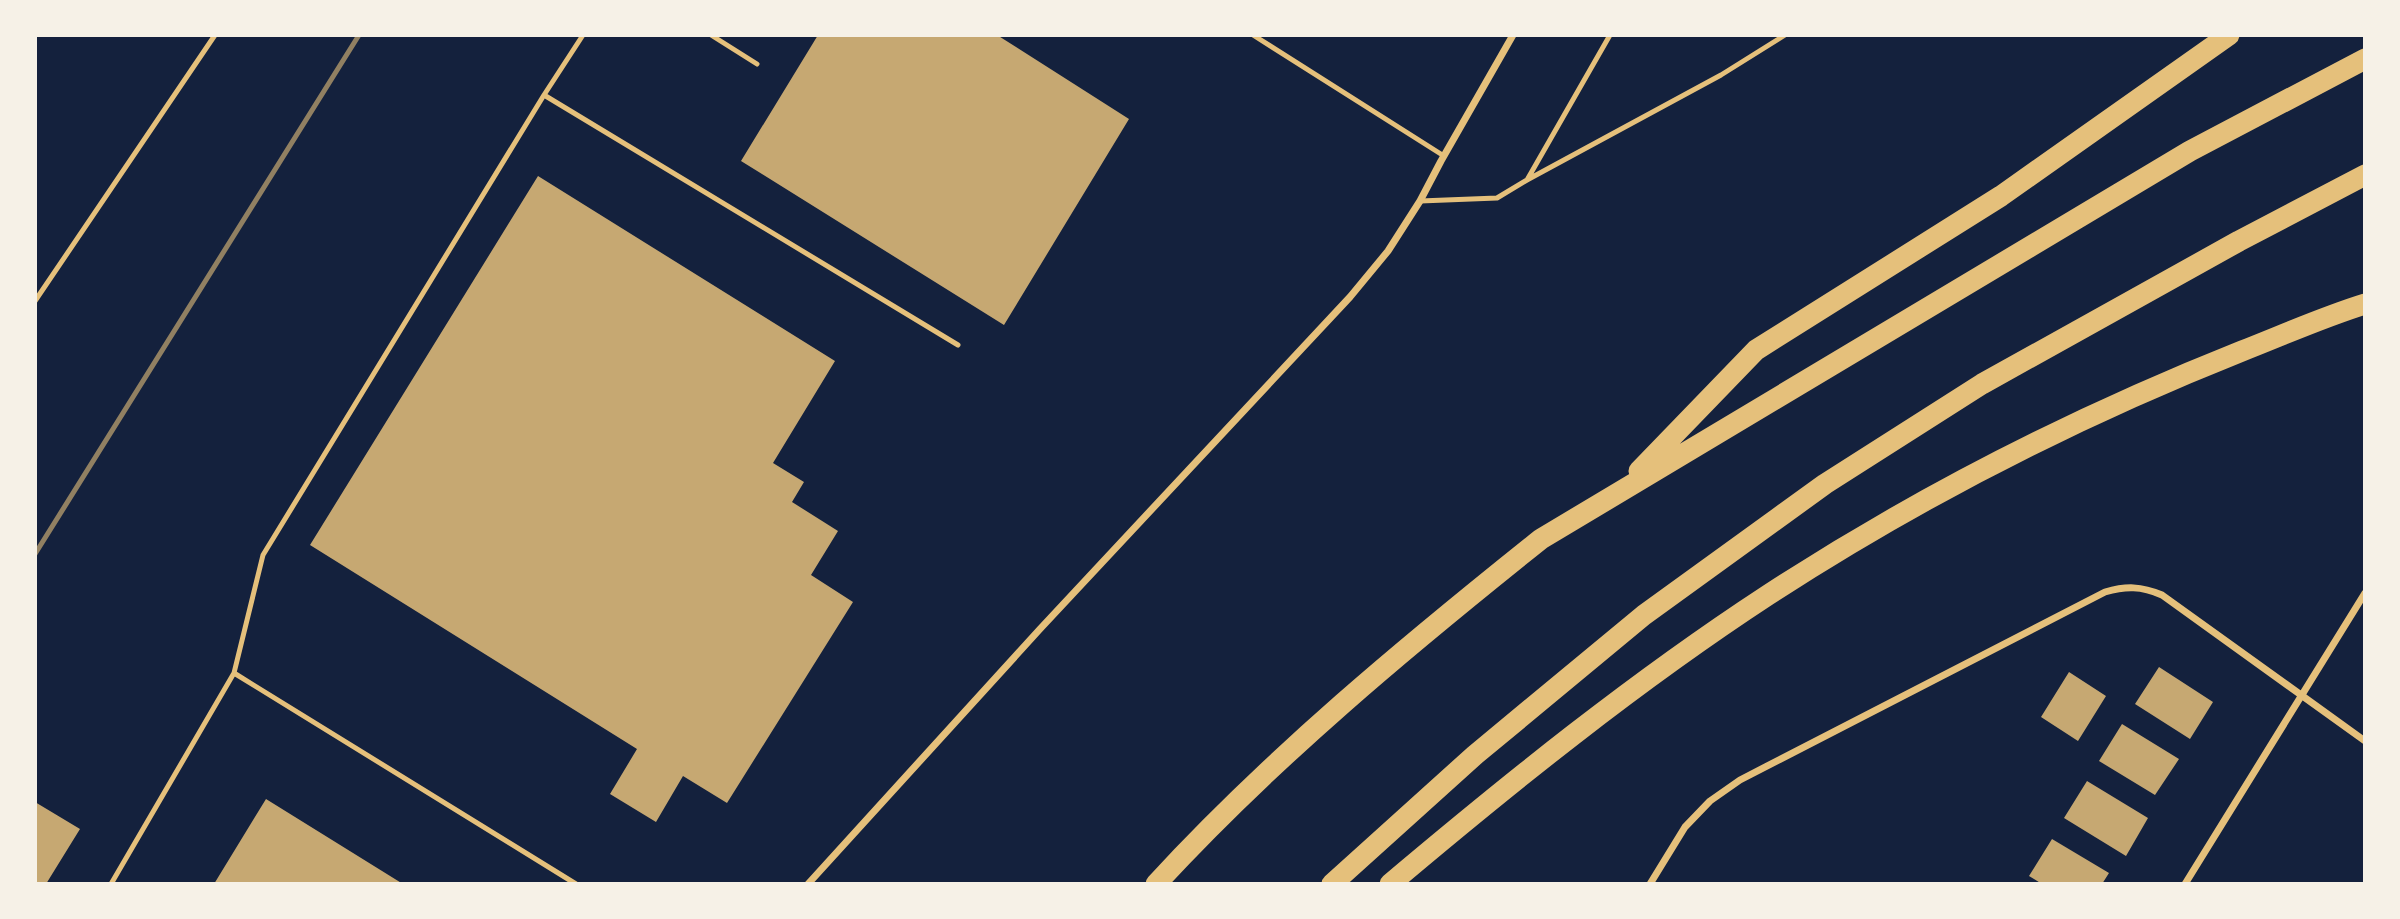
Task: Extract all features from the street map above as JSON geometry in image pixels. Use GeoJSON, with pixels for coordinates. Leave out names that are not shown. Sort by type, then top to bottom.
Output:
{"type":"FeatureCollection","features":[{"type":"Feature","properties":{"kind":"highway"},"geometry":{"type":"LineString","coordinates":[[1618,493],[1756,351],[2001,196],[2229,35]]}},
{"type":"Feature","properties":{"kind":"highway"},"geometry":{"type":"LineString","coordinates":[[1156,884],[1245,794],[1363,686],[1541,539],[2190,151],[2365,59]]}},
{"type":"Feature","properties":{"kind":"highway"},"geometry":{"type":"LineString","coordinates":[[1332,884],[1475,755],[1644,615],[1825,484],[1982,384],[2239,240],[2365,174]]}},
{"type":"Feature","properties":{"kind":"highway"},"geometry":{"type":"LineString","coordinates":[[1390,884],[1506,785],[1654,675],[1766,596],[1853,541],[1971,474],[2175,377],[2365,304]]}},
{"type":"Feature","properties":{"kind":"street"},"geometry":{"type":"LineString","coordinates":[[808,884],[1059,609],[1350,297],[1388,251],[1420,201],[1513,35]]}},
{"type":"Feature","properties":{"kind":"street"},"geometry":{"type":"LineString","coordinates":[[1650,884],[1685,827],[1710,801],[1740,780],[2105,592],[2123,587],[2146,588],[2162,595],[2365,741]]}},
{"type":"Feature","properties":{"kind":"street"},"geometry":{"type":"LineString","coordinates":[[2185,884],[2365,593]]}},
{"type":"Feature","properties":{"kind":"lane"},"geometry":{"type":"LineString","coordinates":[[35,301],[215,35]]}},
{"type":"Feature","properties":{"kind":"lane"},"geometry":{"type":"LineString","coordinates":[[111,884],[234,673],[263,555],[583,35]]}},
{"type":"Feature","properties":{"kind":"lane"},"geometry":{"type":"LineString","coordinates":[[710,35],[757,64]]}},
{"type":"Feature","properties":{"kind":"lane"},"geometry":{"type":"LineString","coordinates":[[1253,35],[1444,156]]}},
{"type":"Feature","properties":{"kind":"lane"},"geometry":{"type":"LineString","coordinates":[[1527,180],[1610,35]]}},
{"type":"Feature","properties":{"kind":"lane"},"geometry":{"type":"LineString","coordinates":[[1420,201],[1497,198],[1721,75],[1785,35]]}},
{"type":"Feature","properties":{"kind":"lane"},"geometry":{"type":"LineString","coordinates":[[544,95],[958,345]]}},
{"type":"Feature","properties":{"kind":"lane"},"geometry":{"type":"LineString","coordinates":[[234,673],[576,884]]}},
{"type":"Feature","properties":{"kind":"building"},"geometry":{"type":"Polygon","coordinates":[[[818,35],[997,35],[1129,119],[1004,325],[741,161],[818,35]]]}},
{"type":"Feature","properties":{"kind":"building"},"geometry":{"type":"Polygon","coordinates":[[[538,176],[835,361],[773,463],[804,482],[792,502],[838,531],[811,575],[853,602],[727,803],[683,776],[656,822],[610,794],[637,749],[310,545],[538,176]]]}},
{"type":"Feature","properties":{"kind":"building"},"geometry":{"type":"Polygon","coordinates":[[[2159,667],[2213,702],[2190,739],[2135,704],[2159,667]]]}},
{"type":"Feature","properties":{"kind":"building"},"geometry":{"type":"Polygon","coordinates":[[[2069,672],[2106,696],[2078,741],[2041,717],[2069,672]]]}},
{"type":"Feature","properties":{"kind":"building"},"geometry":{"type":"Polygon","coordinates":[[[2122,724],[2179,759],[2155,795],[2099,761],[2122,724]]]}},
{"type":"Feature","properties":{"kind":"building"},"geometry":{"type":"Polygon","coordinates":[[[2087,781],[2148,818],[2126,856],[2064,818],[2087,781]]]}},
{"type":"Feature","properties":{"kind":"building"},"geometry":{"type":"Polygon","coordinates":[[[266,799],[403,884],[214,884],[266,799]]]}},
{"type":"Feature","properties":{"kind":"building"},"geometry":{"type":"Polygon","coordinates":[[[35,802],[80,829],[46,884],[35,884],[35,802]]]}},
{"type":"Feature","properties":{"kind":"building"},"geometry":{"type":"Polygon","coordinates":[[[2052,839],[2109,873],[2102,884],[2042,884],[2029,876],[2052,839]]]}},
{"type":"Feature","properties":{"kind":"railway"},"geometry":{"type":"LineString","coordinates":[[35,554],[359,35]]}}]}
